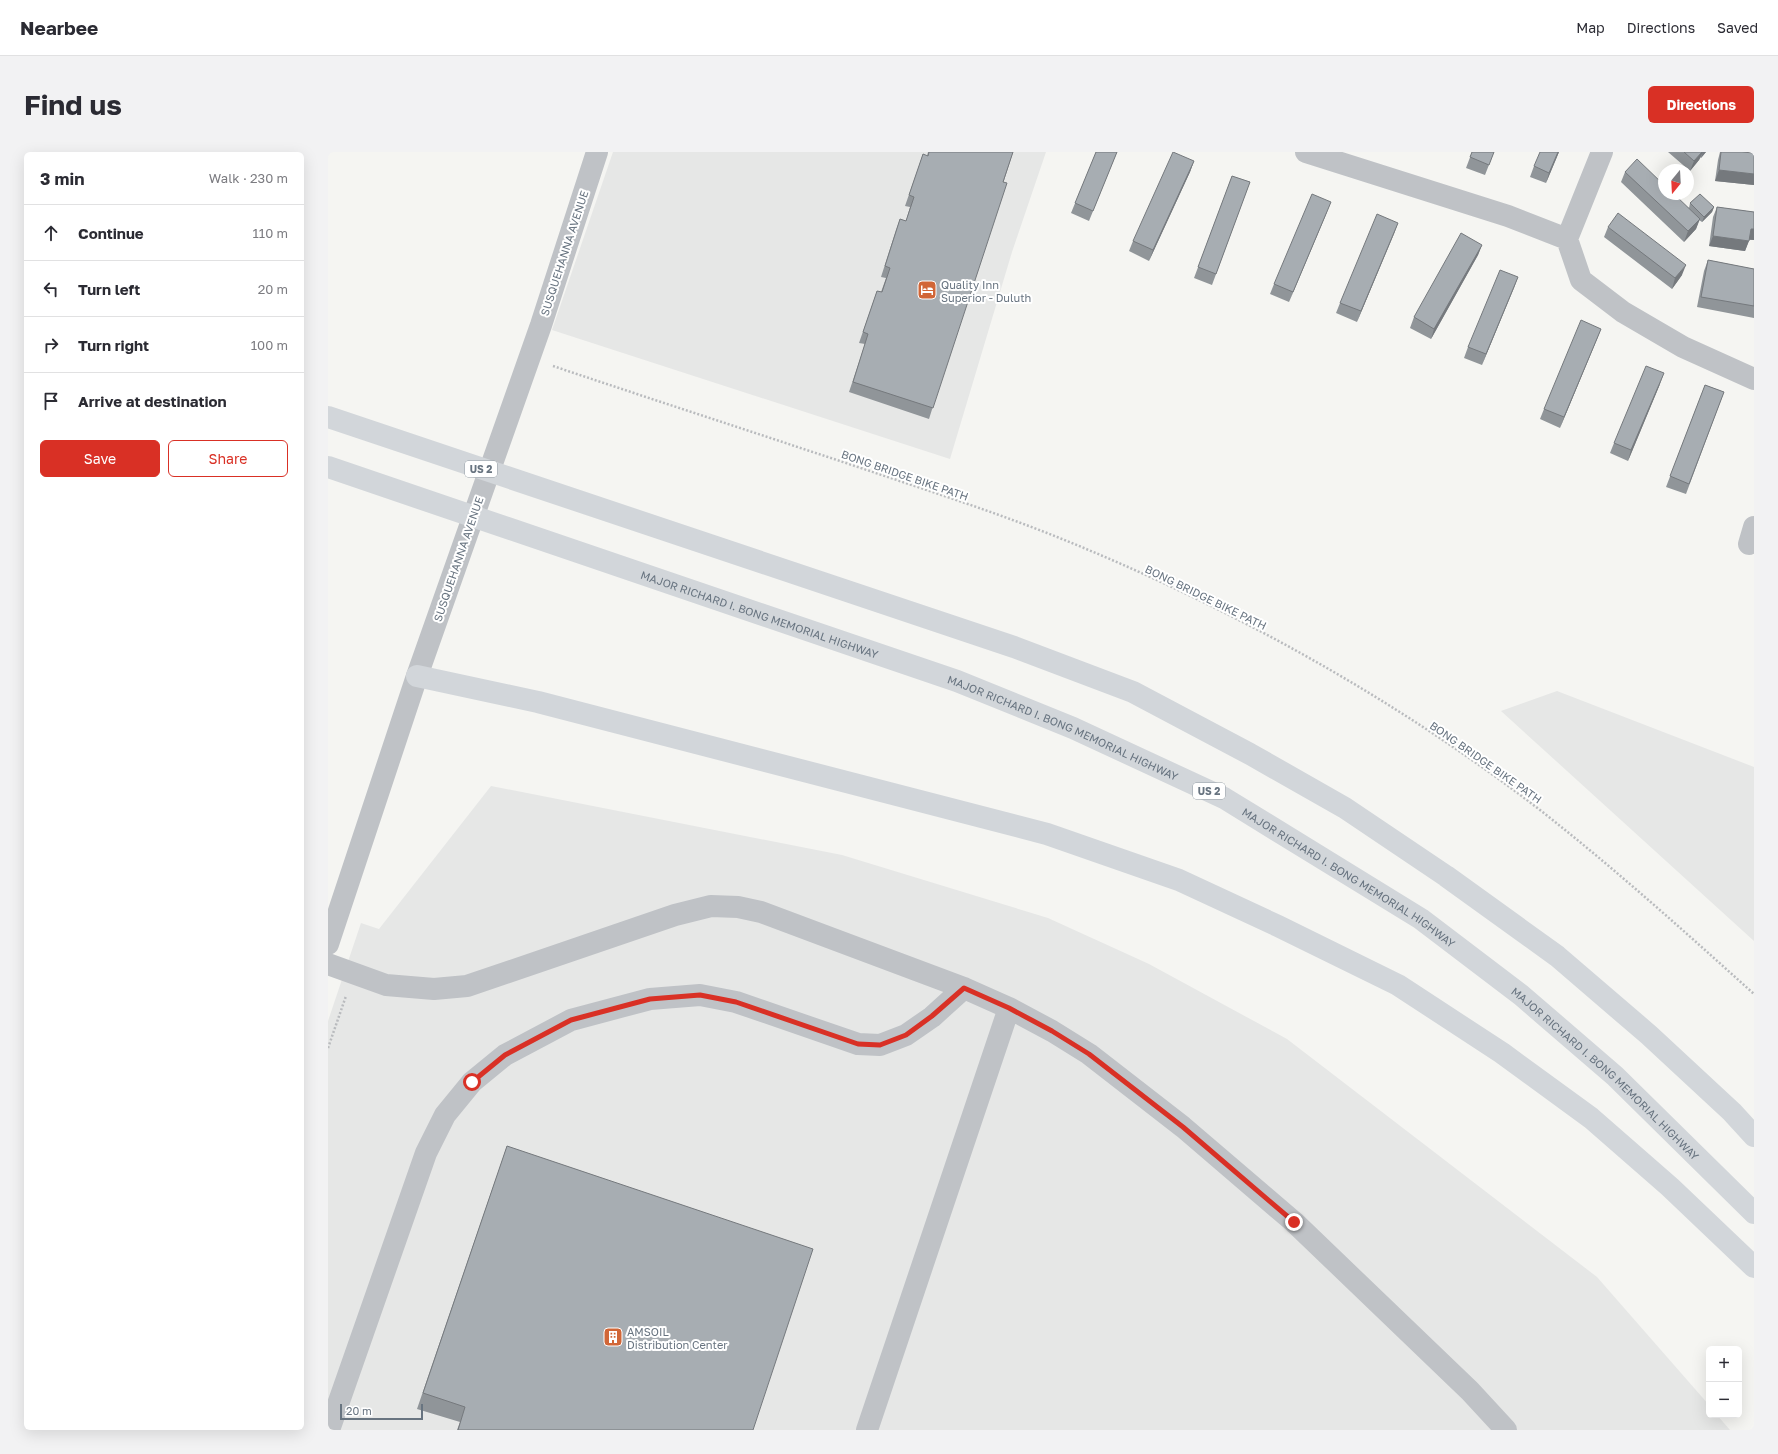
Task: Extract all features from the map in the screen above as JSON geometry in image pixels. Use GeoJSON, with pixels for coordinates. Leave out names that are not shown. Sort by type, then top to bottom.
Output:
{"type":"FeatureCollection","features":[{"type":"Feature","properties":{"kind":"highway","name":"US 2"},"geometry":{"type":"LineString","coordinates":[[328,417],[1014,647],[1133,692],[1250,754],[1345,808],[1446,876],[1557,956],[1649,1035],[1732,1112],[1754,1136]]}},
{"type":"Feature","properties":{"kind":"highway","name":"MAJOR RICHARD I. BONG MEMORIAL HIGHWAY"},"geometry":{"type":"LineString","coordinates":[[328,467],[957,681],[1073,728],[1224,798],[1421,919],[1521,995],[1615,1076],[1754,1213]]}},
{"type":"Feature","properties":{"kind":"highway"},"geometry":{"type":"LineString","coordinates":[[417,676],[538,702],[1047,834],[1178,880],[1278,926],[1398,985],[1502,1053],[1591,1118],[1670,1187],[1754,1267]]}},
{"type":"Feature","properties":{"kind":"street","name":"SUSQUEHANNA AVENUE"},"geometry":{"type":"LineString","coordinates":[[328,944],[417,676],[541,326],[597,152]]}},
{"type":"Feature","properties":{"kind":"street"},"geometry":{"type":"LineString","coordinates":[[1306,152],[1508,216],[1567,239]]}},
{"type":"Feature","properties":{"kind":"street"},"geometry":{"type":"LineString","coordinates":[[1602,152],[1567,239],[1581,280],[1623,312],[1683,347],[1754,379]]}},
{"type":"Feature","properties":{"kind":"street"},"geometry":{"type":"LineString","coordinates":[[328,964],[386,985],[434,989],[467,986],[674,915],[711,906],[738,906],[761,912],[964,988],[1009,1008],[1052,1031],[1089,1054],[1183,1127],[1294,1222],[1470,1391],[1506,1430]]}},
{"type":"Feature","properties":{"kind":"street"},"geometry":{"type":"LineString","coordinates":[[329,1430],[426,1153],[445,1115],[472,1082],[505,1055],[571,1020],[650,999],[700,995],[736,1002],[858,1044],[880,1045],[906,1035],[932,1016],[964,988]]}},
{"type":"Feature","properties":{"kind":"street"},"geometry":{"type":"LineString","coordinates":[[867,1430],[1009,1008]]}},
{"type":"Feature","properties":{"kind":"path","name":"BONG BRIDGE BIKE PATH"},"geometry":{"type":"LineString","coordinates":[[567,370],[1041,530],[1131,569],[1252,628],[1393,709],[1496,778],[1567,831],[1616,872],[1754,994]]}},
{"type":"Feature","properties":{"kind":"path"},"geometry":{"type":"LineString","coordinates":[[328,1048],[353,973]]}},
{"type":"Feature","properties":{"kind":"shaded area"},"geometry":{"type":"Polygon","coordinates":[[[613,152],[1046,152],[1012,252],[950,459],[552,330],[613,152]]]}},
{"type":"Feature","properties":{"kind":"shaded area"},"geometry":{"type":"Polygon","coordinates":[[[1557,691],[1754,767],[1754,941],[1501,711],[1557,691]]]}},
{"type":"Feature","properties":{"kind":"shaded area"},"geometry":{"type":"Polygon","coordinates":[[[491,786],[842,855],[1048,918],[1149,964],[1287,1039],[1597,1277],[1706,1402],[1706,1418],[1720,1418],[1730,1430],[328,1430],[328,1021],[361,923],[379,929],[491,786]]]}},
{"type":"Feature","properties":{"kind":"building","name":"Quality Inn Superior - Duluth"},"geometry":{"type":"Polygon","coordinates":[[[929,152],[1013,152],[1003,182],[1007,183],[933,408],[853,382],[868,334],[863,332],[877,291],[882,292],[890,268],[885,266],[900,219],[906,221],[914,197],[909,195],[923,154],[928,156],[929,152]]]}},
{"type":"Feature","properties":{"kind":"building"},"geometry":{"type":"Polygon","coordinates":[[[1096,152],[1117,152],[1093,211],[1075,203],[1096,152]]]}},
{"type":"Feature","properties":{"kind":"building"},"geometry":{"type":"Polygon","coordinates":[[[1173,152],[1194,161],[1153,250],[1133,241],[1173,152]]]}},
{"type":"Feature","properties":{"kind":"building"},"geometry":{"type":"Polygon","coordinates":[[[1472,152],[1494,152],[1489,165],[1470,157],[1472,152]]]}},
{"type":"Feature","properties":{"kind":"building"},"geometry":{"type":"Polygon","coordinates":[[[1540,152],[1558,152],[1549,173],[1534,166],[1540,152]]]}},
{"type":"Feature","properties":{"kind":"building"},"geometry":{"type":"Polygon","coordinates":[[[1684,152],[1702,152],[1694,161],[1684,152]]]}},
{"type":"Feature","properties":{"kind":"building"},"geometry":{"type":"Polygon","coordinates":[[[1721,152],[1754,153],[1754,174],[1719,170],[1721,152]]]}},
{"type":"Feature","properties":{"kind":"building"},"geometry":{"type":"Polygon","coordinates":[[[1637,159],[1658,179],[1658,200],[1680,200],[1700,219],[1688,231],[1625,172],[1637,159]]]}},
{"type":"Feature","properties":{"kind":"building"},"geometry":{"type":"Polygon","coordinates":[[[1232,176],[1250,182],[1216,274],[1198,267],[1232,176]]]}},
{"type":"Feature","properties":{"kind":"building"},"geometry":{"type":"Polygon","coordinates":[[[1312,194],[1331,202],[1293,292],[1274,284],[1312,194]]]}},
{"type":"Feature","properties":{"kind":"building"},"geometry":{"type":"Polygon","coordinates":[[[1700,194],[1714,207],[1704,217],[1690,203],[1700,194]]]}},
{"type":"Feature","properties":{"kind":"building"},"geometry":{"type":"Polygon","coordinates":[[[1717,207],[1754,212],[1754,229],[1751,229],[1749,241],[1713,236],[1717,207]]]}},
{"type":"Feature","properties":{"kind":"building"},"geometry":{"type":"Polygon","coordinates":[[[1618,213],[1686,265],[1675,278],[1608,227],[1618,213]]]}},
{"type":"Feature","properties":{"kind":"building"},"geometry":{"type":"Polygon","coordinates":[[[1377,214],[1398,223],[1361,311],[1340,303],[1377,214]]]}},
{"type":"Feature","properties":{"kind":"building"},"geometry":{"type":"Polygon","coordinates":[[[1461,233],[1482,245],[1434,329],[1414,317],[1461,233]]]}},
{"type":"Feature","properties":{"kind":"building"},"geometry":{"type":"Polygon","coordinates":[[[1708,260],[1754,269],[1754,306],[1701,297],[1708,260]]]}},
{"type":"Feature","properties":{"kind":"building"},"geometry":{"type":"Polygon","coordinates":[[[1500,270],[1518,277],[1486,354],[1468,347],[1500,270]]]}},
{"type":"Feature","properties":{"kind":"building"},"geometry":{"type":"Polygon","coordinates":[[[1581,320],[1601,329],[1564,417],[1544,409],[1581,320]]]}},
{"type":"Feature","properties":{"kind":"building"},"geometry":{"type":"Polygon","coordinates":[[[1646,366],[1664,373],[1631,450],[1614,443],[1646,366]]]}},
{"type":"Feature","properties":{"kind":"building"},"geometry":{"type":"Polygon","coordinates":[[[1705,385],[1724,392],[1689,484],[1670,476],[1705,385]]]}},
{"type":"Feature","properties":{"kind":"building","name":"AMSOIL Distribution Center"},"geometry":{"type":"Polygon","coordinates":[[[507,1146],[813,1249],[753,1430],[458,1430],[465,1407],[423,1393],[507,1146]]]}},
{"type":"Feature","properties":{"kind":"place","name":"Quality Inn Superior - Duluth"},"geometry":{"type":"Point","coordinates":[927,290]}},
{"type":"Feature","properties":{"kind":"place","name":"AMSOIL Distribution Center"},"geometry":{"type":"Point","coordinates":[613,1337]}},
{"type":"Feature","properties":{"kind":"route"},"geometry":{"type":"LineString","coordinates":[[472,1082],[505,1055],[571,1020],[650,999],[700,995],[736,1002],[825,1034],[858,1044],[880,1045],[906,1035],[932,1016],[964,988],[1009,1008],[1052,1031],[1089,1054],[1183,1127],[1294,1222]]}}]}
